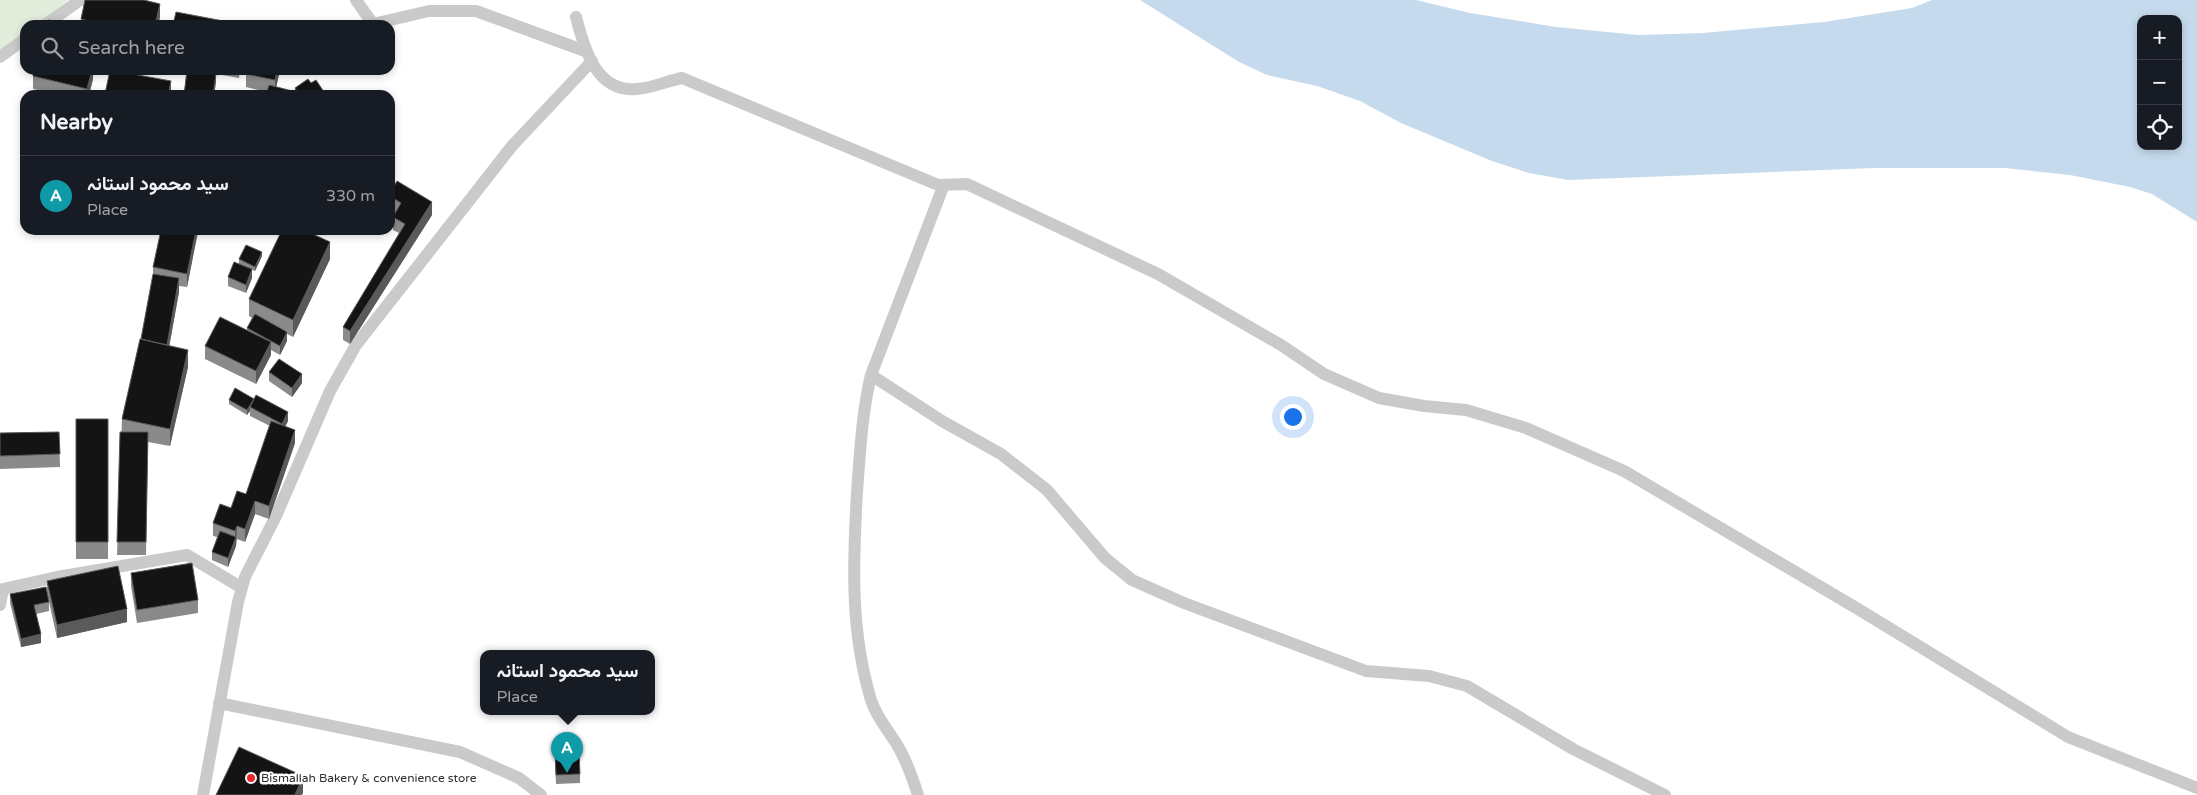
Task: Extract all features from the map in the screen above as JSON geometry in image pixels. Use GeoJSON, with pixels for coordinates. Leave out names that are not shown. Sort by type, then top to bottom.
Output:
{"type":"FeatureCollection","features":[{"type":"Feature","properties":{"kind":"street"},"geometry":{"type":"LineString","coordinates":[[52,20],[80,0]]}},
{"type":"Feature","properties":{"kind":"street"},"geometry":{"type":"LineString","coordinates":[[356,0],[370,20]]}},
{"type":"Feature","properties":{"kind":"street"},"geometry":{"type":"LineString","coordinates":[[392,20],[429,12],[476,11],[588,56]]}},
{"type":"Feature","properties":{"kind":"street"},"geometry":{"type":"LineString","coordinates":[[576,17],[588,56],[602,78],[620,89],[637,89],[682,78],[940,185],[967,184],[1158,274],[1281,345],[1324,374],[1379,398],[1424,406],[1466,410],[1526,428],[1624,471],[1833,594],[2068,737],[2197,788]]}},
{"type":"Feature","properties":{"kind":"street"},"geometry":{"type":"LineString","coordinates":[[0,57],[20,43]]}},
{"type":"Feature","properties":{"kind":"street"},"geometry":{"type":"LineString","coordinates":[[203,795],[242,588],[257,550],[276,516],[330,391],[356,345],[512,146],[588,56]]}},
{"type":"Feature","properties":{"kind":"street"},"geometry":{"type":"LineString","coordinates":[[918,795],[910,769],[872,701],[861,654],[852,564],[865,399],[871,375],[943,187],[940,185]]}},
{"type":"Feature","properties":{"kind":"street"},"geometry":{"type":"LineString","coordinates":[[871,375],[942,421],[1001,454],[1047,490],[1105,558],[1132,580],[1184,603],[1366,671],[1429,676],[1466,686],[1573,749],[1665,795]]}},
{"type":"Feature","properties":{"kind":"street"},"geometry":{"type":"LineString","coordinates":[[0,605],[3,589],[57,576],[187,555],[242,588]]}},
{"type":"Feature","properties":{"kind":"street"},"geometry":{"type":"LineString","coordinates":[[219,703],[460,752],[519,778],[541,795]]}},
{"type":"Feature","properties":{"kind":"green space"},"geometry":{"type":"Polygon","coordinates":[[[0,0],[68,0],[43,20],[20,20],[20,38],[0,54],[0,0]]]}},
{"type":"Feature","properties":{"kind":"water"},"geometry":{"type":"Polygon","coordinates":[[[1140,0],[1416,0],[1470,13],[1556,27],[1638,35],[1703,33],[1824,22],[1912,8],[1932,0],[2197,0],[2197,222],[2152,194],[2130,187],[2070,175],[2005,168],[1874,168],[1568,180],[1529,173],[1492,161],[1401,123],[1360,101],[1317,86],[1267,75],[1239,62],[1140,0]]]}},
{"type":"Feature","properties":{"kind":"building"},"geometry":{"type":"Polygon","coordinates":[[[85,0],[144,0],[160,4],[156,20],[81,19],[85,0]]]}},
{"type":"Feature","properties":{"kind":"building"},"geometry":{"type":"Polygon","coordinates":[[[176,12],[218,20],[174,20],[176,12]]]}},
{"type":"Feature","properties":{"kind":"building"},"geometry":{"type":"Polygon","coordinates":[[[33,75],[91,75],[87,89],[33,75]]]}},
{"type":"Feature","properties":{"kind":"building"},"geometry":{"type":"Polygon","coordinates":[[[109,75],[138,75],[171,81],[169,90],[106,90],[109,75]]]}},
{"type":"Feature","properties":{"kind":"building"},"geometry":{"type":"Polygon","coordinates":[[[186,75],[216,75],[214,90],[185,90],[186,75]]]}},
{"type":"Feature","properties":{"kind":"building"},"geometry":{"type":"Polygon","coordinates":[[[251,75],[276,75],[275,80],[251,75]]]}},
{"type":"Feature","properties":{"kind":"building"},"geometry":{"type":"Polygon","coordinates":[[[308,79],[311,83],[316,80],[323,90],[296,90],[295,88],[308,79]]]}},
{"type":"Feature","properties":{"kind":"building"},"geometry":{"type":"Polygon","coordinates":[[[269,85],[288,90],[268,90],[269,85]]]}},
{"type":"Feature","properties":{"kind":"building"},"geometry":{"type":"Polygon","coordinates":[[[397,181],[432,202],[350,331],[343,327],[405,224],[395,218],[395,214],[401,203],[395,199],[395,185],[397,181]]]}},
{"type":"Feature","properties":{"kind":"building"},"geometry":{"type":"Polygon","coordinates":[[[160,235],[195,235],[187,274],[153,267],[160,235]]]}},
{"type":"Feature","properties":{"kind":"building"},"geometry":{"type":"Polygon","coordinates":[[[280,235],[315,235],[330,242],[293,320],[249,299],[280,235]]]}},
{"type":"Feature","properties":{"kind":"building"},"geometry":{"type":"Polygon","coordinates":[[[246,245],[262,252],[255,267],[239,259],[246,245]]]}},
{"type":"Feature","properties":{"kind":"building"},"geometry":{"type":"Polygon","coordinates":[[[234,262],[252,269],[246,285],[228,277],[234,262]]]}},
{"type":"Feature","properties":{"kind":"building"},"geometry":{"type":"Polygon","coordinates":[[[153,274],[179,278],[167,345],[141,339],[153,274]]]}},
{"type":"Feature","properties":{"kind":"building"},"geometry":{"type":"Polygon","coordinates":[[[255,314],[287,332],[280,346],[247,328],[255,314]]]}},
{"type":"Feature","properties":{"kind":"building"},"geometry":{"type":"Polygon","coordinates":[[[220,317],[271,342],[256,371],[205,346],[220,317]]]}},
{"type":"Feature","properties":{"kind":"building"},"geometry":{"type":"Polygon","coordinates":[[[140,339],[188,350],[170,429],[122,419],[140,339]]]}},
{"type":"Feature","properties":{"kind":"building"},"geometry":{"type":"Polygon","coordinates":[[[279,359],[302,374],[292,388],[269,372],[279,359]]]}},
{"type":"Feature","properties":{"kind":"building"},"geometry":{"type":"Polygon","coordinates":[[[235,388],[254,399],[247,410],[229,400],[235,388]]]}},
{"type":"Feature","properties":{"kind":"building"},"geometry":{"type":"Polygon","coordinates":[[[256,395],[288,412],[282,424],[250,407],[256,395]]]}},
{"type":"Feature","properties":{"kind":"building"},"geometry":{"type":"Polygon","coordinates":[[[76,419],[108,419],[108,542],[76,542],[76,419]]]}},
{"type":"Feature","properties":{"kind":"building"},"geometry":{"type":"Polygon","coordinates":[[[271,421],[295,430],[269,506],[255,501],[245,529],[237,526],[235,531],[213,523],[220,504],[231,508],[237,491],[246,494],[271,421]]]}},
{"type":"Feature","properties":{"kind":"building"},"geometry":{"type":"Polygon","coordinates":[[[59,432],[60,454],[0,456],[0,433],[59,432]]]}},
{"type":"Feature","properties":{"kind":"building"},"geometry":{"type":"Polygon","coordinates":[[[120,432],[148,432],[146,542],[117,542],[120,432]]]}},
{"type":"Feature","properties":{"kind":"building"},"geometry":{"type":"Polygon","coordinates":[[[220,531],[236,537],[228,558],[212,552],[220,531]]]}},
{"type":"Feature","properties":{"kind":"building"},"geometry":{"type":"Polygon","coordinates":[[[192,563],[198,600],[137,610],[131,573],[192,563]]]}},
{"type":"Feature","properties":{"kind":"building"},"geometry":{"type":"Polygon","coordinates":[[[118,566],[127,609],[57,625],[47,581],[118,566]]]}},
{"type":"Feature","properties":{"kind":"building"},"geometry":{"type":"Polygon","coordinates":[[[46,587],[49,602],[34,605],[41,634],[21,639],[10,594],[46,587]]]}},
{"type":"Feature","properties":{"kind":"building"},"geometry":{"type":"Polygon","coordinates":[[[239,747],[303,776],[295,795],[216,795],[239,747]]]}},
{"type":"Feature","properties":{"kind":"building"},"geometry":{"type":"Polygon","coordinates":[[[579,752],[580,774],[556,775],[555,753],[579,752]]]}},
{"type":"Feature","properties":{"kind":"place","name":"سید محمود استانہ"},"geometry":{"type":"Point","coordinates":[567,773]}},
{"type":"Feature","properties":{"kind":"place","name":"Bismallah Bakery & convenience store"},"geometry":{"type":"Point","coordinates":[251,778]}}]}
